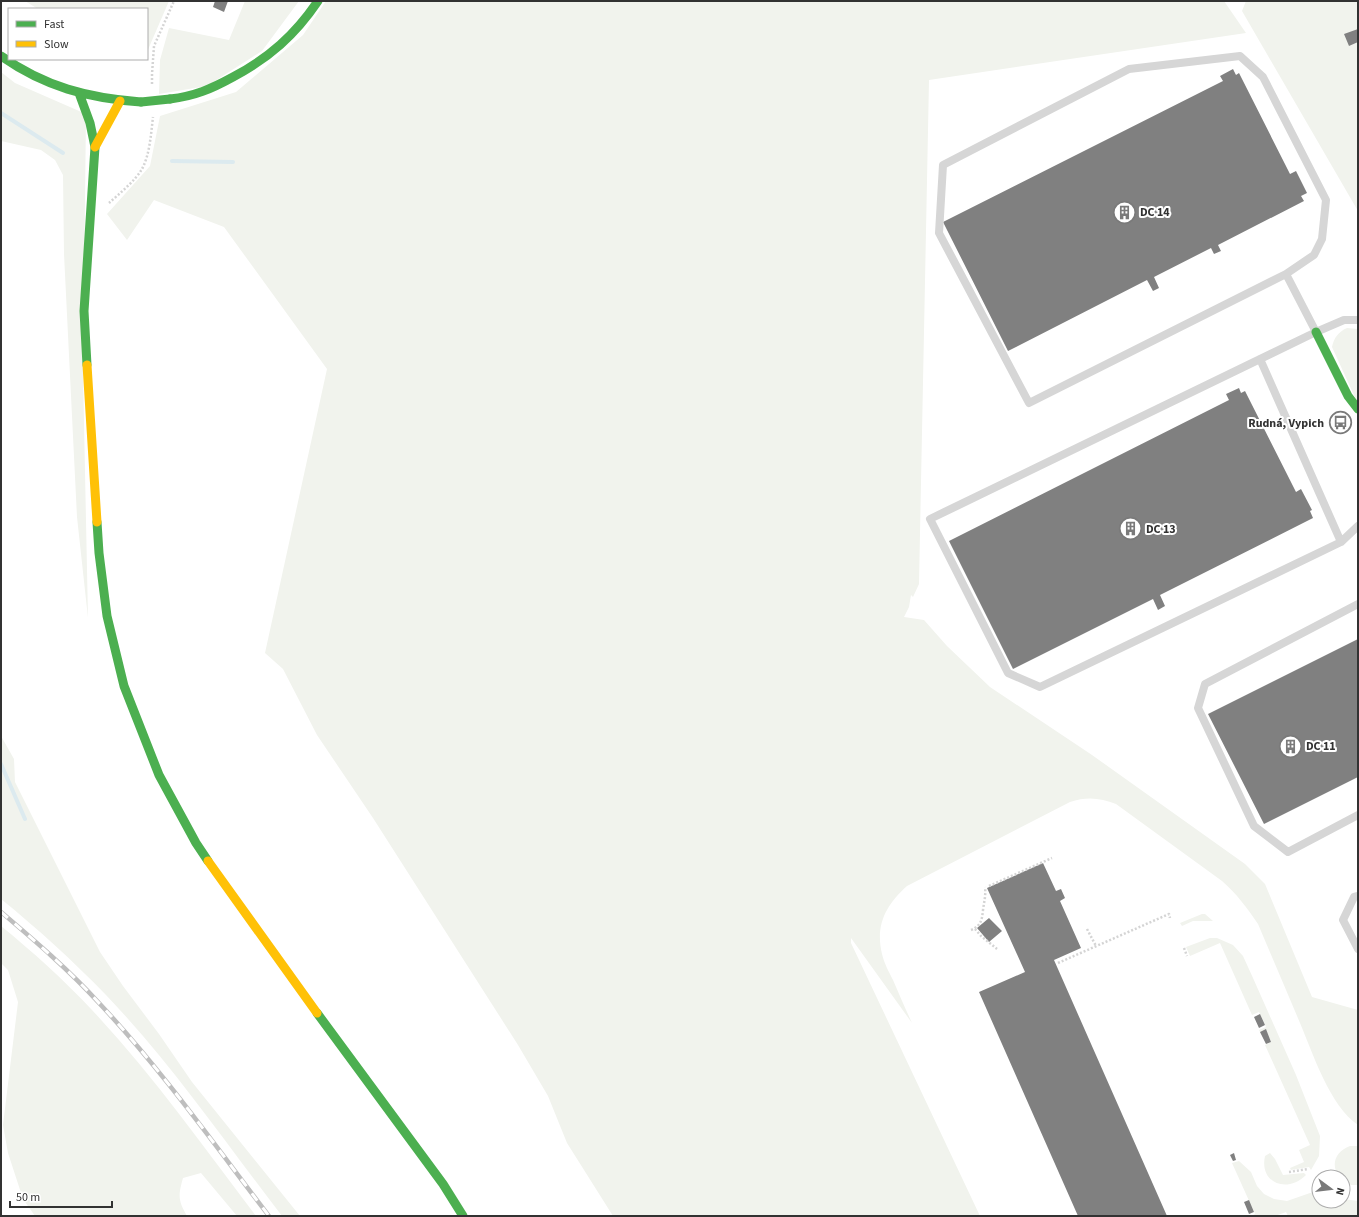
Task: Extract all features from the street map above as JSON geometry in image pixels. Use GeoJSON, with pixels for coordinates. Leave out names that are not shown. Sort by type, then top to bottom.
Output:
{"type":"FeatureCollection","features":[{"type":"Feature","properties":{"kind":"street"},"geometry":{"type":"LineString","coordinates":[[1,56],[40,79],[79,93],[120,101],[141,102],[170,99],[195,94],[218,86],[270,56],[292,36],[318,1]]}},
{"type":"Feature","properties":{"kind":"street"},"geometry":{"type":"LineString","coordinates":[[79,93],[90,123],[94,147],[84,310],[99,553],[106,616],[124,686],[159,775],[196,843],[325,1025],[443,1184],[463,1216]]}},
{"type":"Feature","properties":{"kind":"street"},"geometry":{"type":"LineString","coordinates":[[94,147],[120,101]]}},
{"type":"Feature","properties":{"kind":"street"},"geometry":{"type":"LineString","coordinates":[[1316,332],[1348,396],[1358,409]]}},
{"type":"Feature","properties":{"kind":"lane"},"geometry":{"type":"LineString","coordinates":[[1240,56],[1263,77],[1326,200],[1322,239],[1314,255],[1286,274],[1029,403],[939,233],[943,165],[1129,69],[1240,56]]}},
{"type":"Feature","properties":{"kind":"lane"},"geometry":{"type":"LineString","coordinates":[[1286,274],[1316,332]]}},
{"type":"Feature","properties":{"kind":"lane"},"geometry":{"type":"LineString","coordinates":[[1358,320],[1344,320],[1316,332],[930,519],[1008,673],[1040,687],[1341,542],[1358,526]]}},
{"type":"Feature","properties":{"kind":"lane"},"geometry":{"type":"LineString","coordinates":[[1260,359],[1341,542]]}},
{"type":"Feature","properties":{"kind":"lane"},"geometry":{"type":"LineString","coordinates":[[1358,604],[1204,684],[1198,708],[1254,826],[1288,852],[1358,815]]}},
{"type":"Feature","properties":{"kind":"lane"},"geometry":{"type":"LineString","coordinates":[[1358,896],[1354,897],[1343,920],[1358,949]]}},
{"type":"Feature","properties":{"kind":"path"},"geometry":{"type":"LineString","coordinates":[[989,886],[1052,858]]}},
{"type":"Feature","properties":{"kind":"path"},"geometry":{"type":"LineString","coordinates":[[970,930],[974,929],[983,918],[986,896],[985,887]]}},
{"type":"Feature","properties":{"kind":"path"},"geometry":{"type":"LineString","coordinates":[[1058,963],[1168,914],[1170,918]]}},
{"type":"Feature","properties":{"kind":"path"},"geometry":{"type":"LineString","coordinates":[[974,929],[977,930],[981,936],[997,949]]}},
{"type":"Feature","properties":{"kind":"path"},"geometry":{"type":"LineString","coordinates":[[1087,929],[1096,946]]}},
{"type":"Feature","properties":{"kind":"path"},"geometry":{"type":"LineString","coordinates":[[1184,948],[1187,956]]}},
{"type":"Feature","properties":{"kind":"path"},"geometry":{"type":"LineString","coordinates":[[1289,1172],[1308,1170]]}},
{"type":"Feature","properties":{"kind":"shaded area"},"geometry":{"type":"Polygon","coordinates":[[[25,1],[169,1],[148,50],[148,8],[36,8],[25,1]]]}},
{"type":"Feature","properties":{"kind":"shaded area"},"geometry":{"type":"Polygon","coordinates":[[[245,1],[299,1],[262,51],[207,86],[159,94],[160,60],[169,28],[229,40],[245,1]]]}},
{"type":"Feature","properties":{"kind":"shaded area"},"geometry":{"type":"Polygon","coordinates":[[[326,1],[1224,1],[1246,33],[929,80],[919,584],[913,597],[911,595],[909,607],[904,617],[924,620],[947,646],[990,687],[1092,755],[1245,864],[1265,884],[1312,997],[1358,1010],[1358,1125],[1339,1105],[1323,1078],[1258,924],[1237,896],[1222,881],[1116,804],[1105,800],[1088,798],[1070,802],[907,886],[893,901],[884,916],[881,925],[880,944],[885,964],[912,1023],[851,938],[851,943],[980,1216],[613,1216],[567,1143],[548,1096],[518,1045],[373,818],[317,735],[283,669],[265,653],[327,369],[224,227],[154,200],[127,240],[107,214],[150,166],[160,116],[236,92],[303,35],[326,1]]]}},
{"type":"Feature","properties":{"kind":"shaded area"},"geometry":{"type":"Polygon","coordinates":[[[1246,1],[1358,1],[1358,211],[1242,11],[1246,1]]]}},
{"type":"Feature","properties":{"kind":"shaded area"},"geometry":{"type":"Polygon","coordinates":[[[1,72],[15,83],[86,114],[83,374],[88,618],[77,517],[64,254],[63,175],[55,160],[41,150],[1,141],[1,72]]]}},
{"type":"Feature","properties":{"kind":"shaded area"},"geometry":{"type":"Polygon","coordinates":[[[1347,328],[1358,329],[1358,404],[1332,347],[1337,336],[1341,331],[1347,328]]]}},
{"type":"Feature","properties":{"kind":"shaded area"},"geometry":{"type":"Polygon","coordinates":[[[1,736],[14,759],[15,782],[100,952],[192,1082],[300,1216],[282,1216],[197,1103],[130,1021],[68,958],[1,899],[1,736]]]}},
{"type":"Feature","properties":{"kind":"shaded area"},"geometry":{"type":"Polygon","coordinates":[[[1205,914],[1213,921],[1193,921],[1182,926],[1180,923],[1205,914]]]}},
{"type":"Feature","properties":{"kind":"shaded area"},"geometry":{"type":"Polygon","coordinates":[[[1,926],[59,977],[114,1034],[177,1111],[256,1216],[237,1216],[201,1173],[183,1178],[180,1189],[180,1202],[187,1216],[35,1216],[23,1199],[8,1153],[3,1125],[18,1002],[8,970],[1,963],[1,926]]]}},
{"type":"Feature","properties":{"kind":"shaded area"},"geometry":{"type":"Polygon","coordinates":[[[1210,938],[1217,938],[1233,945],[1243,956],[1296,1075],[1320,1136],[1319,1156],[1311,1170],[1309,1167],[1291,1170],[1290,1168],[1304,1162],[1299,1150],[1310,1145],[1265,1045],[1271,1042],[1266,1030],[1260,1032],[1259,1030],[1266,1027],[1259,1012],[1252,1015],[1220,943],[1190,956],[1186,947],[1210,938]]]}},
{"type":"Feature","properties":{"kind":"shaded area"},"geometry":{"type":"Polygon","coordinates":[[[1350,1146],[1358,1146],[1357,1185],[1351,1185],[1351,1169],[1335,1169],[1336,1158],[1345,1148],[1350,1146]]]}},
{"type":"Feature","properties":{"kind":"shaded area"},"geometry":{"type":"Polygon","coordinates":[[[1270,1153],[1275,1159],[1283,1175],[1304,1173],[1306,1175],[1299,1181],[1291,1184],[1276,1183],[1270,1179],[1266,1173],[1264,1165],[1265,1156],[1270,1153]]]}},
{"type":"Feature","properties":{"kind":"shaded area"},"geometry":{"type":"Polygon","coordinates":[[[1239,1161],[1251,1172],[1257,1186],[1264,1194],[1274,1199],[1287,1201],[1311,1193],[1311,1209],[1351,1209],[1351,1200],[1358,1201],[1358,1216],[1288,1216],[1286,1212],[1275,1216],[1251,1216],[1255,1214],[1232,1163],[1239,1161]]]}},
{"type":"Feature","properties":{"kind":"building"},"geometry":{"type":"Polygon","coordinates":[[[215,1],[228,1],[224,12],[213,7],[215,1]]]}},
{"type":"Feature","properties":{"kind":"building"},"geometry":{"type":"Polygon","coordinates":[[[1358,29],[1358,42],[1349,46],[1344,34],[1358,29]]]}},
{"type":"Feature","properties":{"kind":"building","name":"DC 14"},"geometry":{"type":"Polygon","coordinates":[[[1233,69],[1236,75],[1239,73],[1290,174],[1296,171],[1307,193],[1301,196],[1304,201],[1218,245],[1221,251],[1214,254],[1211,248],[1154,277],[1159,288],[1153,291],[1147,280],[1008,351],[943,222],[1223,81],[1220,76],[1233,69]]]}},
{"type":"Feature","properties":{"kind":"building","name":"DC 13"},"geometry":{"type":"Polygon","coordinates":[[[1239,388],[1241,393],[1245,391],[1296,492],[1301,489],[1312,510],[1310,511],[1313,518],[1160,595],[1165,606],[1158,610],[1153,599],[1013,669],[949,541],[1229,400],[1226,394],[1239,388]]]}},
{"type":"Feature","properties":{"kind":"building","name":"DC 11"},"geometry":{"type":"Polygon","coordinates":[[[1358,639],[1358,777],[1264,824],[1208,714],[1358,639]]]}},
{"type":"Feature","properties":{"kind":"building"},"geometry":{"type":"Polygon","coordinates":[[[1043,863],[1056,891],[1061,889],[1065,898],[1060,901],[1081,948],[1054,960],[1167,1216],[1078,1216],[979,992],[1025,972],[987,888],[1043,863]]]}},
{"type":"Feature","properties":{"kind":"building"},"geometry":{"type":"Polygon","coordinates":[[[989,918],[1002,931],[989,942],[977,928],[989,918]]]}},
{"type":"Feature","properties":{"kind":"building"},"geometry":{"type":"Polygon","coordinates":[[[1260,1014],[1265,1025],[1259,1028],[1254,1017],[1260,1014]]]}},
{"type":"Feature","properties":{"kind":"building"},"geometry":{"type":"Polygon","coordinates":[[[1266,1029],[1271,1042],[1266,1044],[1260,1032],[1266,1029]]]}},
{"type":"Feature","properties":{"kind":"building"},"geometry":{"type":"Polygon","coordinates":[[[1234,1153],[1236,1160],[1233,1161],[1230,1155],[1234,1153]]]}},
{"type":"Feature","properties":{"kind":"building"},"geometry":{"type":"Polygon","coordinates":[[[1249,1200],[1254,1212],[1249,1214],[1244,1202],[1249,1200]]]}},
{"type":"Feature","properties":{"kind":"waterway"},"geometry":{"type":"LineString","coordinates":[[1,113],[63,153]]}},
{"type":"Feature","properties":{"kind":"waterway"},"geometry":{"type":"LineString","coordinates":[[172,161],[233,162]]}},
{"type":"Feature","properties":{"kind":"waterway"},"geometry":{"type":"LineString","coordinates":[[1,764],[25,819]]}},
{"type":"Feature","properties":{"kind":"railway"},"geometry":{"type":"LineString","coordinates":[[1,912],[64,967],[122,1028],[166,1080],[269,1216]]}},
{"type":"Feature","properties":{"kind":"traffic: fast"},"geometry":{"type":"LineString","coordinates":[[170,99],[195,94],[246,70],[270,54],[280,45],[300,25],[318,1]]}},
{"type":"Feature","properties":{"kind":"traffic: fast"},"geometry":{"type":"LineString","coordinates":[[1,56],[34,76],[68,89],[85,94],[141,102]]}},
{"type":"Feature","properties":{"kind":"traffic: fast"},"geometry":{"type":"LineString","coordinates":[[79,93],[90,123],[95,147],[84,311],[87,365]]}},
{"type":"Feature","properties":{"kind":"traffic: fast"},"geometry":{"type":"LineString","coordinates":[[141,102],[170,99]]}},
{"type":"Feature","properties":{"kind":"traffic: fast"},"geometry":{"type":"LineString","coordinates":[[1316,332],[1348,396],[1358,409]]}},
{"type":"Feature","properties":{"kind":"traffic: fast"},"geometry":{"type":"LineString","coordinates":[[97,522],[99,553],[107,616],[124,686],[159,775],[196,843],[208,861]]}},
{"type":"Feature","properties":{"kind":"traffic: fast"},"geometry":{"type":"LineString","coordinates":[[317,1013],[443,1184],[463,1216]]}},
{"type":"Feature","properties":{"kind":"traffic: slow"},"geometry":{"type":"LineString","coordinates":[[95,147],[120,101]]}},
{"type":"Feature","properties":{"kind":"traffic: slow"},"geometry":{"type":"LineString","coordinates":[[87,365],[97,522]]}},
{"type":"Feature","properties":{"kind":"traffic: slow"},"geometry":{"type":"LineString","coordinates":[[208,861],[317,1013]]}},
{"type":"Feature","properties":{"kind":"place","name":"DC 14"},"geometry":{"type":"Point","coordinates":[1124,212]}},
{"type":"Feature","properties":{"kind":"place","name":"Rudná, Vypich"},"geometry":{"type":"Point","coordinates":[1340,423]}},
{"type":"Feature","properties":{"kind":"place","name":"DC 13"},"geometry":{"type":"Point","coordinates":[1131,529]}},
{"type":"Feature","properties":{"kind":"place","name":"DC 11"},"geometry":{"type":"Point","coordinates":[1291,746]}}]}
